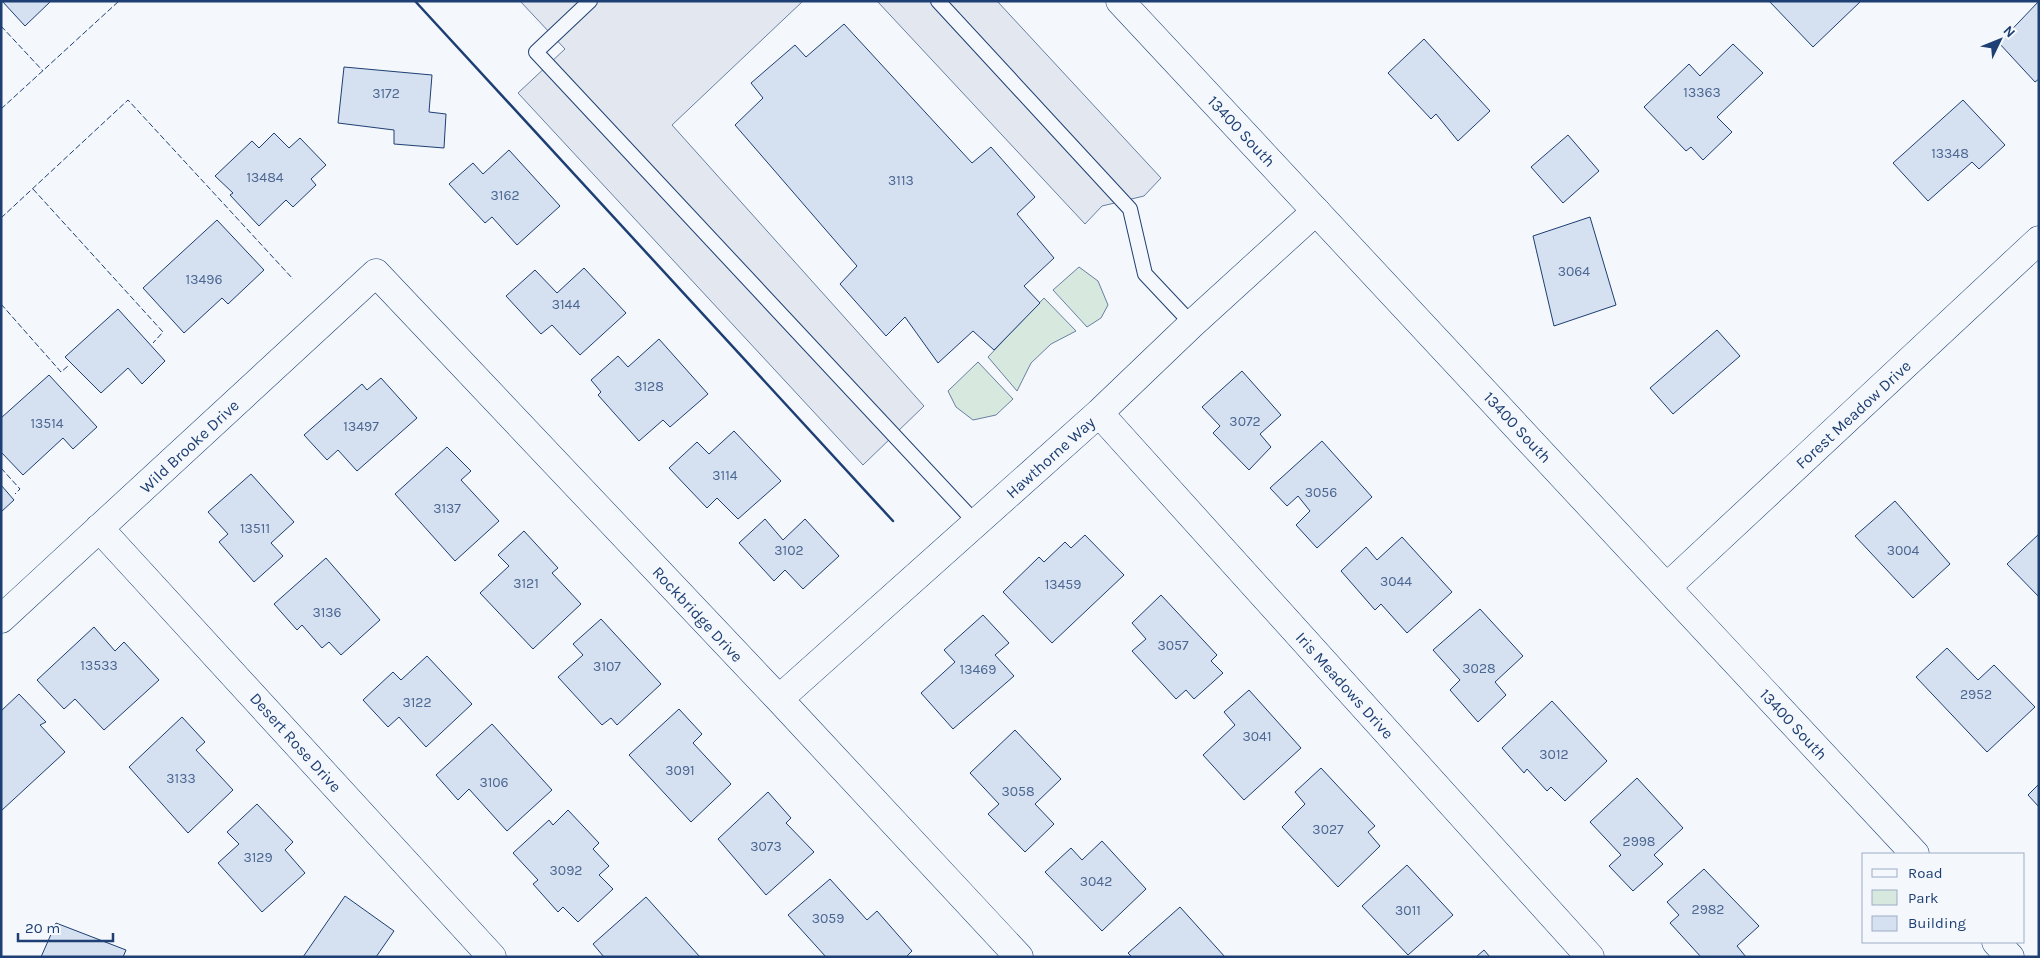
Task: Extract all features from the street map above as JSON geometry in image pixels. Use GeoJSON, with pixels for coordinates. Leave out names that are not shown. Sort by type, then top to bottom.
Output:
{"type":"FeatureCollection","features":[{"type":"Feature","properties":{"kind":"street","name":"13400 South"},"geometry":{"type":"LineString","coordinates":[[1120,1],[1914,853]]}},
{"type":"Feature","properties":{"kind":"street","name":"Hawthorne Way"},"geometry":{"type":"LineString","coordinates":[[779,699],[1099,413],[1192,324],[1316,211]]}},
{"type":"Feature","properties":{"kind":"street","name":"Forest Meadow Drive"},"geometry":{"type":"LineString","coordinates":[[1667,587],[2039,240]]}},
{"type":"Feature","properties":{"kind":"street","name":"Wild Brooke Drive"},"geometry":{"type":"LineString","coordinates":[[1,619],[376,273]]}},
{"type":"Feature","properties":{"kind":"street","name":"Rockbridge Drive"},"geometry":{"type":"LineString","coordinates":[[376,273],[779,699],[1019,957]]}},
{"type":"Feature","properties":{"kind":"street","name":"Iris Meadows Drive"},"geometry":{"type":"LineString","coordinates":[[1099,413],[1590,957]]}},
{"type":"Feature","properties":{"kind":"street","name":"Desert Rose Drive"},"geometry":{"type":"LineString","coordinates":[[99,528],[491,956]]}},
{"type":"Feature","properties":{"kind":"street"},"geometry":{"type":"LineString","coordinates":[[1997,943],[2010,957]]}},
{"type":"Feature","properties":{"kind":"lane"},"geometry":{"type":"LineString","coordinates":[[590,1],[536,52],[976,523]]}},
{"type":"Feature","properties":{"kind":"lane"},"geometry":{"type":"LineString","coordinates":[[938,1],[1130,210],[1145,274],[1192,324]]}},
{"type":"Feature","properties":{"kind":"green space"},"geometry":{"type":"Polygon","coordinates":[[[1079,267],[1098,281],[1108,305],[1101,318],[1087,327],[1053,290],[1079,267]]]}},
{"type":"Feature","properties":{"kind":"green space"},"geometry":{"type":"Polygon","coordinates":[[[1044,298],[1076,331],[1051,344],[1031,363],[1017,391],[988,357],[1044,298]]]}},
{"type":"Feature","properties":{"kind":"green space"},"geometry":{"type":"Polygon","coordinates":[[[978,362],[1013,399],[996,415],[973,420],[956,407],[948,391],[978,362]]]}},
{"type":"Feature","properties":{"kind":"shaded area"},"geometry":{"type":"Polygon","coordinates":[[[520,1],[803,1],[672,125],[924,406],[863,465],[518,93],[565,49],[520,1]]]}},
{"type":"Feature","properties":{"kind":"shaded area"},"geometry":{"type":"Polygon","coordinates":[[[877,1],[997,1],[1161,178],[1144,196],[1102,206],[1085,224],[877,1]]]}},
{"type":"Feature","properties":{"kind":"building"},"geometry":{"type":"Polygon","coordinates":[[[2,1],[51,1],[25,26],[2,1]]]}},
{"type":"Feature","properties":{"kind":"building"},"geometry":{"type":"Polygon","coordinates":[[[1769,1],[1861,1],[1813,47],[1769,1]]]}},
{"type":"Feature","properties":{"kind":"building"},"geometry":{"type":"Polygon","coordinates":[[[2039,1],[2039,79],[2035,82],[1999,43],[2039,1]]]}},
{"type":"Feature","properties":{"kind":"building"},"geometry":{"type":"Polygon","coordinates":[[[844,24],[972,163],[991,147],[1035,197],[1017,214],[1054,258],[1024,286],[1040,303],[994,350],[973,331],[938,363],[905,317],[886,336],[840,284],[857,266],[735,125],[763,98],[751,83],[795,45],[806,57],[844,24]]]}},
{"type":"Feature","properties":{"kind":"building"},"geometry":{"type":"Polygon","coordinates":[[[1424,39],[1490,111],[1458,141],[1436,114],[1431,119],[1388,73],[1424,39]]]}},
{"type":"Feature","properties":{"kind":"building"},"geometry":{"type":"Polygon","coordinates":[[[1733,44],[1763,73],[1717,117],[1732,132],[1703,160],[1691,147],[1686,151],[1644,107],[1689,64],[1700,76],[1733,44]]]}},
{"type":"Feature","properties":{"kind":"building"},"geometry":{"type":"Polygon","coordinates":[[[344,67],[432,75],[429,112],[446,114],[444,148],[394,144],[394,130],[338,123],[344,67]]]}},
{"type":"Feature","properties":{"kind":"building"},"geometry":{"type":"Polygon","coordinates":[[[1963,100],[2005,145],[1979,169],[1972,162],[1928,201],[1893,163],[1963,100]]]}},
{"type":"Feature","properties":{"kind":"building"},"geometry":{"type":"Polygon","coordinates":[[[274,133],[289,148],[300,138],[326,165],[311,179],[316,185],[293,207],[286,200],[259,226],[230,195],[233,193],[215,176],[252,141],[259,148],[274,133]]]}},
{"type":"Feature","properties":{"kind":"building"},"geometry":{"type":"Polygon","coordinates":[[[1568,135],[1599,171],[1563,203],[1531,167],[1568,135]]]}},
{"type":"Feature","properties":{"kind":"building"},"geometry":{"type":"Polygon","coordinates":[[[509,150],[560,206],[517,245],[492,217],[485,223],[449,184],[473,163],[483,174],[509,150]]]}},
{"type":"Feature","properties":{"kind":"building"},"geometry":{"type":"Polygon","coordinates":[[[1590,217],[1616,305],[1554,326],[1533,236],[1590,217]]]}},
{"type":"Feature","properties":{"kind":"building"},"geometry":{"type":"Polygon","coordinates":[[[217,220],[264,270],[228,304],[222,298],[184,333],[143,288],[217,220]]]}},
{"type":"Feature","properties":{"kind":"building"},"geometry":{"type":"Polygon","coordinates":[[[584,268],[626,313],[580,355],[552,325],[541,334],[506,296],[535,270],[557,293],[584,268]]]}},
{"type":"Feature","properties":{"kind":"building"},"geometry":{"type":"Polygon","coordinates":[[[118,309],[165,361],[142,384],[128,368],[101,393],[65,357],[118,309]]]}},
{"type":"Feature","properties":{"kind":"building"},"geometry":{"type":"Polygon","coordinates":[[[1717,330],[1740,356],[1673,414],[1650,388],[1717,330]]]}},
{"type":"Feature","properties":{"kind":"building"},"geometry":{"type":"Polygon","coordinates":[[[659,339],[708,394],[670,427],[663,420],[639,441],[598,395],[601,392],[591,380],[618,356],[628,367],[659,339]]]}},
{"type":"Feature","properties":{"kind":"building"},"geometry":{"type":"Polygon","coordinates":[[[1242,371],[1281,415],[1260,434],[1271,447],[1249,470],[1213,433],[1220,426],[1202,407],[1242,371]]]}},
{"type":"Feature","properties":{"kind":"building"},"geometry":{"type":"Polygon","coordinates":[[[49,375],[97,427],[73,449],[63,438],[23,475],[1,452],[1,418],[49,375]]]}},
{"type":"Feature","properties":{"kind":"building"},"geometry":{"type":"Polygon","coordinates":[[[381,378],[417,418],[357,471],[338,450],[327,460],[304,435],[362,384],[367,390],[381,378]]]}},
{"type":"Feature","properties":{"kind":"building"},"geometry":{"type":"Polygon","coordinates":[[[734,431],[781,481],[738,519],[717,498],[707,508],[669,468],[697,442],[709,454],[734,431]]]}},
{"type":"Feature","properties":{"kind":"building"},"geometry":{"type":"Polygon","coordinates":[[[1322,441],[1372,497],[1317,548],[1296,525],[1310,511],[1298,496],[1287,506],[1270,488],[1322,441]]]}},
{"type":"Feature","properties":{"kind":"building"},"geometry":{"type":"Polygon","coordinates":[[[447,447],[471,471],[461,480],[499,521],[455,561],[395,494],[447,447]]]}},
{"type":"Feature","properties":{"kind":"building"},"geometry":{"type":"Polygon","coordinates":[[[251,474],[294,522],[271,543],[283,556],[254,582],[219,542],[228,534],[208,512],[251,474]]]}},
{"type":"Feature","properties":{"kind":"building"},"geometry":{"type":"Polygon","coordinates":[[[1,485],[14,500],[1,512],[1,485]]]}},
{"type":"Feature","properties":{"kind":"building"},"geometry":{"type":"Polygon","coordinates":[[[1895,501],[1950,564],[1913,598],[1855,536],[1895,501]]]}},
{"type":"Feature","properties":{"kind":"building"},"geometry":{"type":"Polygon","coordinates":[[[765,519],[783,540],[805,519],[839,556],[803,589],[785,570],[774,581],[739,543],[765,519]]]}},
{"type":"Feature","properties":{"kind":"building"},"geometry":{"type":"Polygon","coordinates":[[[524,531],[558,568],[552,573],[581,604],[533,649],[480,593],[509,566],[498,555],[524,531]]]}},
{"type":"Feature","properties":{"kind":"building"},"geometry":{"type":"Polygon","coordinates":[[[2039,534],[2039,597],[2007,564],[2039,534]]]}},
{"type":"Feature","properties":{"kind":"building"},"geometry":{"type":"Polygon","coordinates":[[[1085,535],[1124,575],[1052,643],[1003,592],[1039,557],[1044,562],[1065,542],[1071,548],[1085,535]]]}},
{"type":"Feature","properties":{"kind":"building"},"geometry":{"type":"Polygon","coordinates":[[[1402,537],[1452,592],[1407,633],[1381,604],[1375,610],[1341,571],[1366,547],[1377,560],[1402,537]]]}},
{"type":"Feature","properties":{"kind":"building"},"geometry":{"type":"Polygon","coordinates":[[[326,558],[380,620],[341,655],[329,642],[322,648],[302,625],[297,630],[274,604],[326,558]]]}},
{"type":"Feature","properties":{"kind":"building"},"geometry":{"type":"Polygon","coordinates":[[[1161,595],[1217,655],[1211,661],[1223,673],[1194,699],[1186,690],[1176,699],[1132,651],[1146,639],[1132,623],[1161,595]]]}},
{"type":"Feature","properties":{"kind":"building"},"geometry":{"type":"Polygon","coordinates":[[[1480,609],[1523,656],[1495,682],[1506,695],[1478,722],[1450,690],[1460,680],[1433,650],[1480,609]]]}},
{"type":"Feature","properties":{"kind":"building"},"geometry":{"type":"Polygon","coordinates":[[[983,615],[1009,643],[995,655],[1014,676],[953,729],[921,693],[955,662],[944,650],[983,615]]]}},
{"type":"Feature","properties":{"kind":"building"},"geometry":{"type":"Polygon","coordinates":[[[601,619],[661,684],[617,725],[611,718],[602,725],[558,677],[583,655],[573,644],[601,619]]]}},
{"type":"Feature","properties":{"kind":"building"},"geometry":{"type":"Polygon","coordinates":[[[94,627],[115,651],[124,642],[159,680],[104,730],[75,699],[64,709],[37,680],[94,627]]]}},
{"type":"Feature","properties":{"kind":"building"},"geometry":{"type":"Polygon","coordinates":[[[1947,648],[1978,680],[1994,665],[2035,707],[1987,752],[1916,677],[1947,648]]]}},
{"type":"Feature","properties":{"kind":"building"},"geometry":{"type":"Polygon","coordinates":[[[427,656],[472,704],[426,747],[399,717],[388,727],[363,700],[393,672],[401,680],[427,656]]]}},
{"type":"Feature","properties":{"kind":"building"},"geometry":{"type":"Polygon","coordinates":[[[1249,690],[1301,748],[1244,800],[1203,755],[1235,725],[1224,712],[1249,690]]]}},
{"type":"Feature","properties":{"kind":"building"},"geometry":{"type":"Polygon","coordinates":[[[19,694],[46,722],[40,725],[65,752],[1,811],[1,711],[19,694]]]}},
{"type":"Feature","properties":{"kind":"building"},"geometry":{"type":"Polygon","coordinates":[[[1552,701],[1607,761],[1565,801],[1551,787],[1547,791],[1527,769],[1524,773],[1502,748],[1552,701]]]}},
{"type":"Feature","properties":{"kind":"building"},"geometry":{"type":"Polygon","coordinates":[[[679,709],[702,734],[693,743],[731,784],[691,822],[629,755],[679,709]]]}},
{"type":"Feature","properties":{"kind":"building"},"geometry":{"type":"Polygon","coordinates":[[[182,717],[205,742],[196,750],[233,790],[188,833],[129,767],[182,717]]]}},
{"type":"Feature","properties":{"kind":"building"},"geometry":{"type":"Polygon","coordinates":[[[492,724],[552,790],[507,831],[469,789],[458,800],[436,775],[492,724]]]}},
{"type":"Feature","properties":{"kind":"building"},"geometry":{"type":"Polygon","coordinates":[[[1015,730],[1061,779],[1035,804],[1054,824],[1025,852],[988,814],[999,804],[970,773],[1015,730]]]}},
{"type":"Feature","properties":{"kind":"building"},"geometry":{"type":"Polygon","coordinates":[[[1321,768],[1375,826],[1368,832],[1380,846],[1338,887],[1282,827],[1305,804],[1295,792],[1321,768]]]}},
{"type":"Feature","properties":{"kind":"building"},"geometry":{"type":"Polygon","coordinates":[[[1637,778],[1683,828],[1654,855],[1663,864],[1633,891],[1609,866],[1621,855],[1590,822],[1637,778]]]}},
{"type":"Feature","properties":{"kind":"building"},"geometry":{"type":"Polygon","coordinates":[[[2039,784],[2039,807],[2028,795],[2039,784]]]}},
{"type":"Feature","properties":{"kind":"building"},"geometry":{"type":"Polygon","coordinates":[[[768,792],[791,818],[786,823],[814,852],[766,895],[718,839],[768,792]]]}},
{"type":"Feature","properties":{"kind":"building"},"geometry":{"type":"Polygon","coordinates":[[[257,804],[293,842],[285,850],[305,873],[262,912],[218,863],[239,844],[227,832],[257,804]]]}},
{"type":"Feature","properties":{"kind":"building"},"geometry":{"type":"Polygon","coordinates":[[[568,810],[599,843],[593,849],[609,866],[599,875],[613,889],[578,922],[563,907],[558,912],[533,884],[538,880],[513,853],[549,820],[553,825],[568,810]]]}},
{"type":"Feature","properties":{"kind":"building"},"geometry":{"type":"Polygon","coordinates":[[[1102,841],[1146,889],[1102,931],[1045,872],[1071,848],[1082,860],[1102,841]]]}},
{"type":"Feature","properties":{"kind":"building"},"geometry":{"type":"Polygon","coordinates":[[[1407,865],[1453,915],[1408,955],[1362,906],[1407,865]]]}},
{"type":"Feature","properties":{"kind":"building"},"geometry":{"type":"Polygon","coordinates":[[[1704,869],[1759,926],[1737,946],[1746,957],[1701,957],[1670,923],[1679,915],[1667,902],[1704,869]]]}},
{"type":"Feature","properties":{"kind":"building"},"geometry":{"type":"Polygon","coordinates":[[[830,879],[867,920],[877,911],[912,951],[906,957],[826,957],[788,915],[830,879]]]}},
{"type":"Feature","properties":{"kind":"building"},"geometry":{"type":"Polygon","coordinates":[[[345,896],[394,931],[376,957],[303,957],[345,896]]]}},
{"type":"Feature","properties":{"kind":"building"},"geometry":{"type":"Polygon","coordinates":[[[646,897],[700,957],[604,957],[593,944],[646,897]]]}},
{"type":"Feature","properties":{"kind":"building"},"geometry":{"type":"Polygon","coordinates":[[[1180,907],[1225,957],[1132,957],[1128,953],[1180,907]]]}},
{"type":"Feature","properties":{"kind":"building"},"geometry":{"type":"Polygon","coordinates":[[[56,923],[126,950],[123,957],[41,957],[56,923]]]}},
{"type":"Feature","properties":{"kind":"building"},"geometry":{"type":"Polygon","coordinates":[[[1484,950],[1490,957],[1476,957],[1484,950]]]}},
{"type":"Feature","properties":{"kind":"fence"},"geometry":{"type":"LineString","coordinates":[[1,109],[119,1]]}},
{"type":"Feature","properties":{"kind":"fence"},"geometry":{"type":"LineString","coordinates":[[1,26],[43,71]]}},
{"type":"Feature","properties":{"kind":"fence"},"geometry":{"type":"LineString","coordinates":[[1,218],[128,100],[293,279]]}},
{"type":"Feature","properties":{"kind":"fence"},"geometry":{"type":"LineString","coordinates":[[33,189],[163,332],[153,343]]}},
{"type":"Feature","properties":{"kind":"fence"},"geometry":{"type":"LineString","coordinates":[[1,304],[61,372],[68,366]]}},
{"type":"Feature","properties":{"kind":"fence"},"geometry":{"type":"LineString","coordinates":[[1,468],[20,489],[15,494]]}},
{"type":"Feature","properties":{"kind":"wall"},"geometry":{"type":"LineString","coordinates":[[415,1],[893,521]]}}]}
